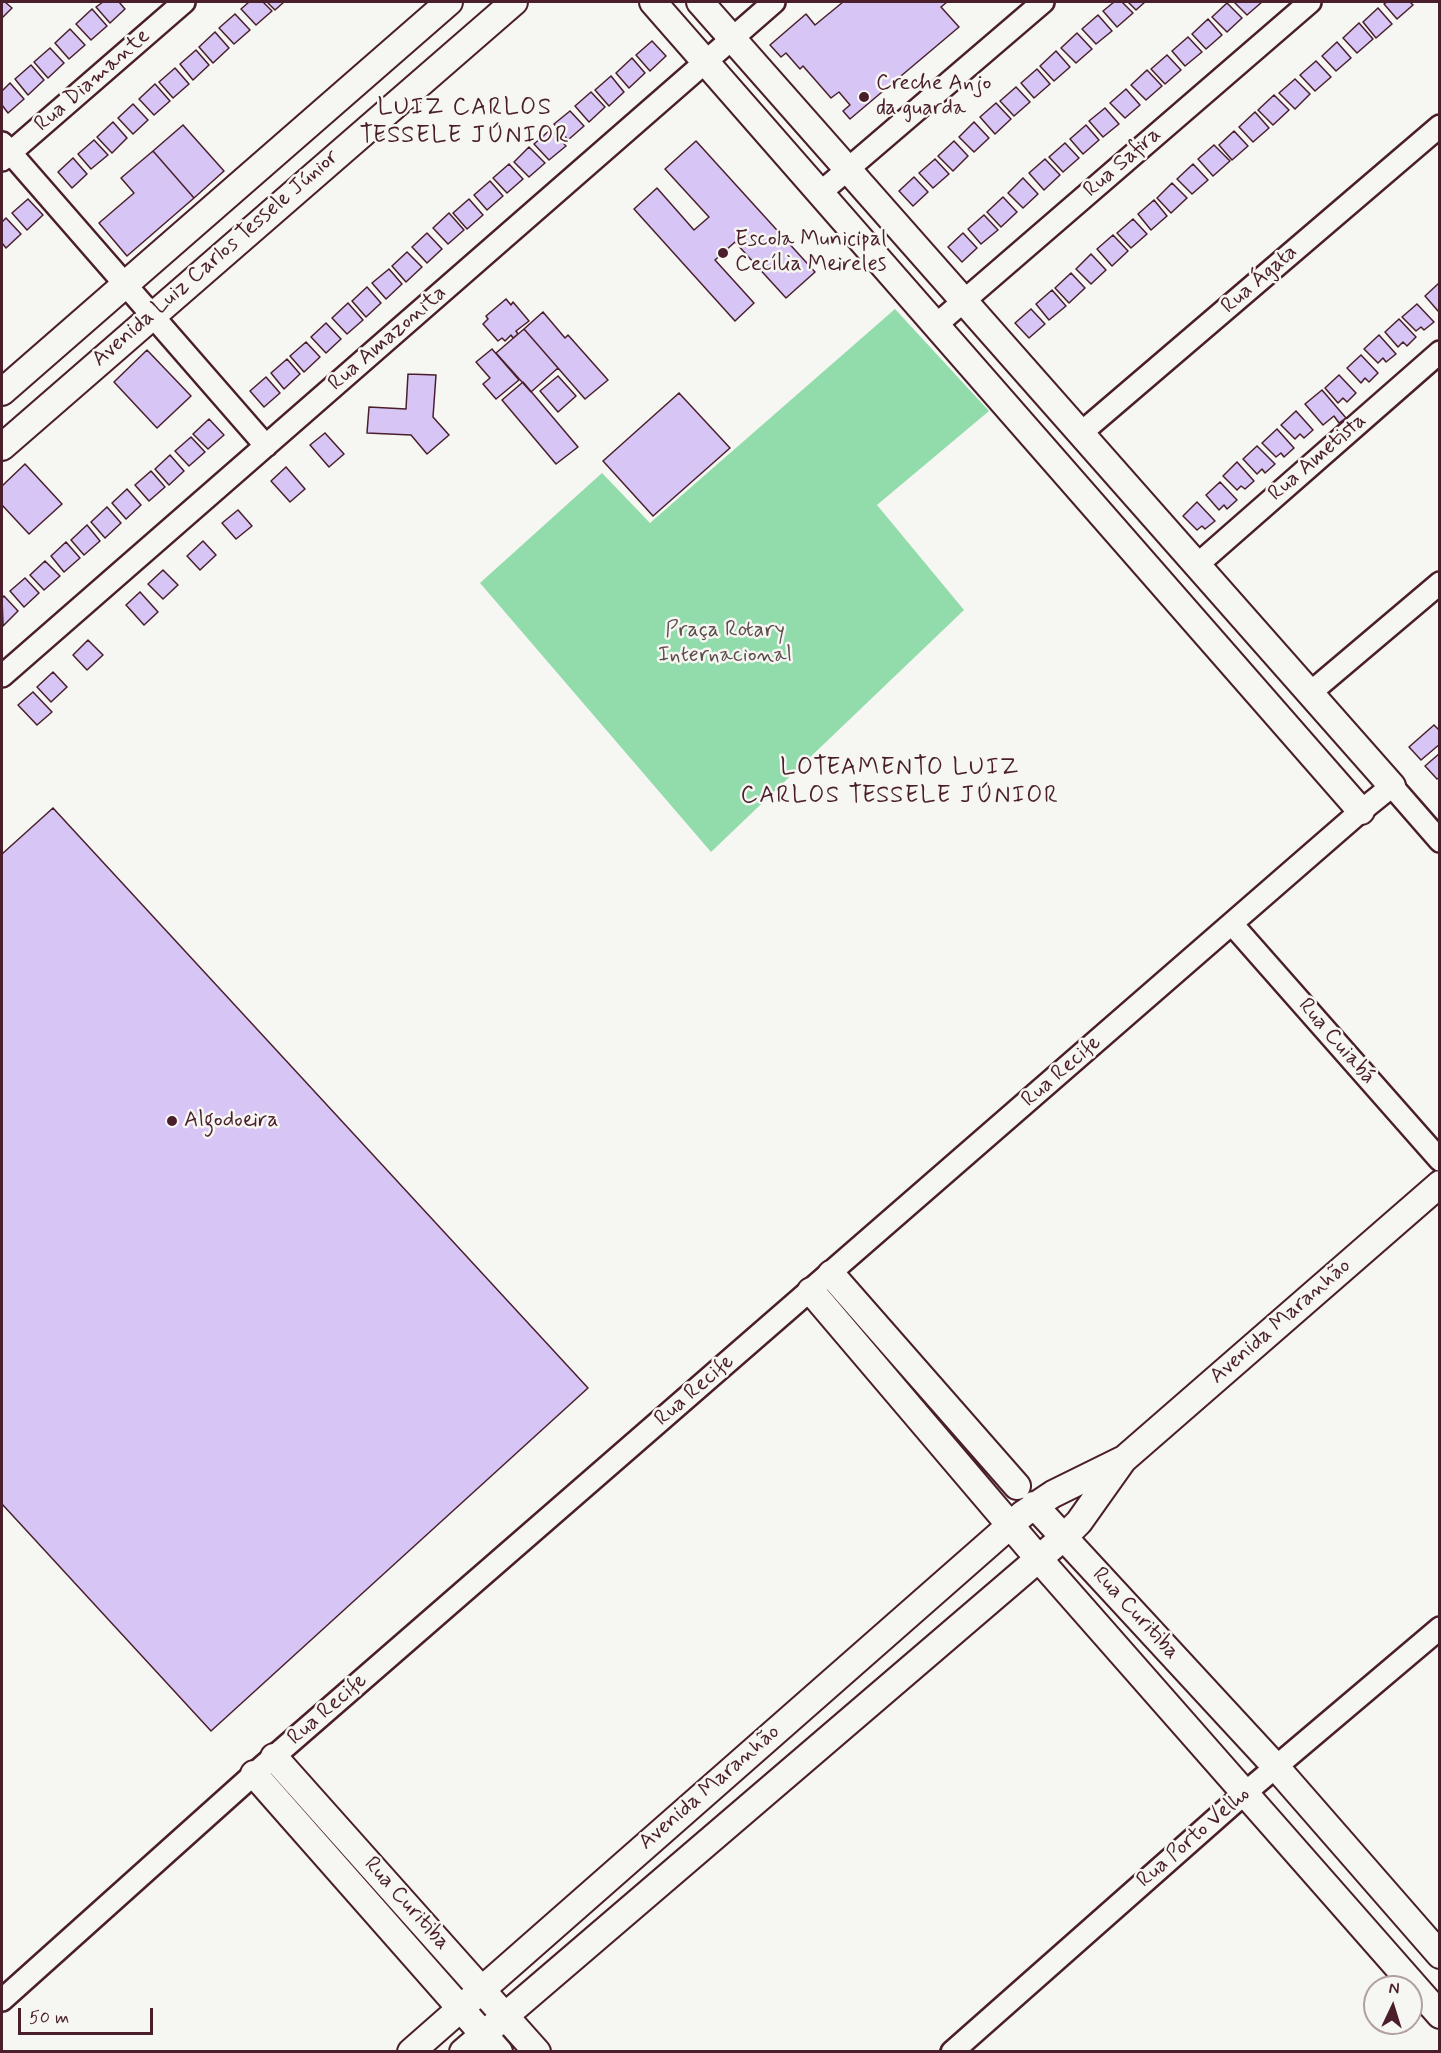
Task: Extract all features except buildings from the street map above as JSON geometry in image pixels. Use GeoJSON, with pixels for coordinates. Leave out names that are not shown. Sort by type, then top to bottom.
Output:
{"type":"FeatureCollection","features":[{"type":"Feature","properties":{"kind":"street","name":"Rua Diamante"},"geometry":{"type":"LineString","coordinates":[[4,152],[184,2]]}},
{"type":"Feature","properties":{"kind":"street","name":"Avenida Luiz Carlos Tessele Júnior"},"geometry":{"type":"LineString","coordinates":[[2,392],[449,2]]}},
{"type":"Feature","properties":{"kind":"street","name":"Avenida Luiz Carlos Tessele Júnior"},"geometry":{"type":"LineString","coordinates":[[2,447],[151,315],[514,2]]}},
{"type":"Feature","properties":{"kind":"street"},"geometry":{"type":"LineString","coordinates":[[653,2],[1361,811]]}},
{"type":"Feature","properties":{"kind":"street"},"geometry":{"type":"LineString","coordinates":[[700,2],[1440,841]]}},
{"type":"Feature","properties":{"kind":"street","name":"Rua Amazonita"},"geometry":{"type":"LineString","coordinates":[[2,676],[774,2]]}},
{"type":"Feature","properties":{"kind":"street"},"geometry":{"type":"LineString","coordinates":[[820,193],[1043,2]]}},
{"type":"Feature","properties":{"kind":"street","name":"Rua Safira"},"geometry":{"type":"LineString","coordinates":[[936,325],[1310,2]]}},
{"type":"Feature","properties":{"kind":"street","name":"Rua Ágata"},"geometry":{"type":"LineString","coordinates":[[1081,434],[1440,126]]}},
{"type":"Feature","properties":{"kind":"street"},"geometry":{"type":"LineString","coordinates":[[4,152],[125,285],[266,446]]}},
{"type":"Feature","properties":{"kind":"street","name":"Rua Ametista"},"geometry":{"type":"LineString","coordinates":[[1197,565],[1440,352]]}},
{"type":"Feature","properties":{"kind":"street"},"geometry":{"type":"LineString","coordinates":[[1310,693],[1440,583]]}},
{"type":"Feature","properties":{"kind":"street","name":"Rua Recife"},"geometry":{"type":"LineString","coordinates":[[2,2000],[254,1773],[1392,786]]}},
{"type":"Feature","properties":{"kind":"street","name":"Rua Cuiabá"},"geometry":{"type":"LineString","coordinates":[[1232,924],[1440,1160]]}},
{"type":"Feature","properties":{"kind":"street","name":"Avenida Maranhão"},"geometry":{"type":"LineString","coordinates":[[463,2052],[491,2042],[505,2016],[1064,1537],[1079,1522],[1123,1460],[1440,1184]]}},
{"type":"Feature","properties":{"kind":"street","name":"Rua Curitiba"},"geometry":{"type":"LineString","coordinates":[[831,1274],[1034,1505],[1276,1767],[1440,1955]]}},
{"type":"Feature","properties":{"kind":"street"},"geometry":{"type":"LineString","coordinates":[[811,1291],[1010,1525]]}},
{"type":"Feature","properties":{"kind":"street","name":"Avenida Maranhão"},"geometry":{"type":"LineString","coordinates":[[411,2052],[1034,1505],[1123,1460]]}},
{"type":"Feature","properties":{"kind":"street","name":"Rua Curitiba"},"geometry":{"type":"LineString","coordinates":[[1010,1525],[1440,2015]]}},
{"type":"Feature","properties":{"kind":"street","name":"Rua Porto Velho"},"geometry":{"type":"LineString","coordinates":[[952,2052],[1245,1793],[1440,1628]]}},
{"type":"Feature","properties":{"kind":"street","name":"Rua Curitiba"},"geometry":{"type":"LineString","coordinates":[[274,1757],[537,2052]]}},
{"type":"Feature","properties":{"kind":"street","name":"Rua Curitiba"},"geometry":{"type":"LineString","coordinates":[[254,1773],[491,2042]]}},
{"type":"Feature","properties":{"kind":"green space","name":"Praça Rotary Internacional"},"geometry":{"type":"Polygon","coordinates":[[[895,309],[989,411],[877,505],[964,610],[711,852],[480,583],[602,473],[650,523],[895,309]]]}},
{"type":"Feature","properties":{"kind":"place","name":"Creche Anjo da guarda"},"geometry":{"type":"Point","coordinates":[864,97]}},
{"type":"Feature","properties":{"kind":"place","name":"Escola Municipal Cecília Meireles"},"geometry":{"type":"Point","coordinates":[723,253]}},
{"type":"Feature","properties":{"kind":"place","name":"Algodoeira"},"geometry":{"type":"Point","coordinates":[172,1121]}},
{"type":"Feature","properties":{"kind":"district","name":"LUIZ CARLOS TESSELE JÚNIOR"},"geometry":{"type":"Point","coordinates":[465,123]}},
{"type":"Feature","properties":{"kind":"district","name":"LOTEAMENTO LUIZ CARLOS TESSELE JÚNIOR"},"geometry":{"type":"Point","coordinates":[900,783]}}]}
